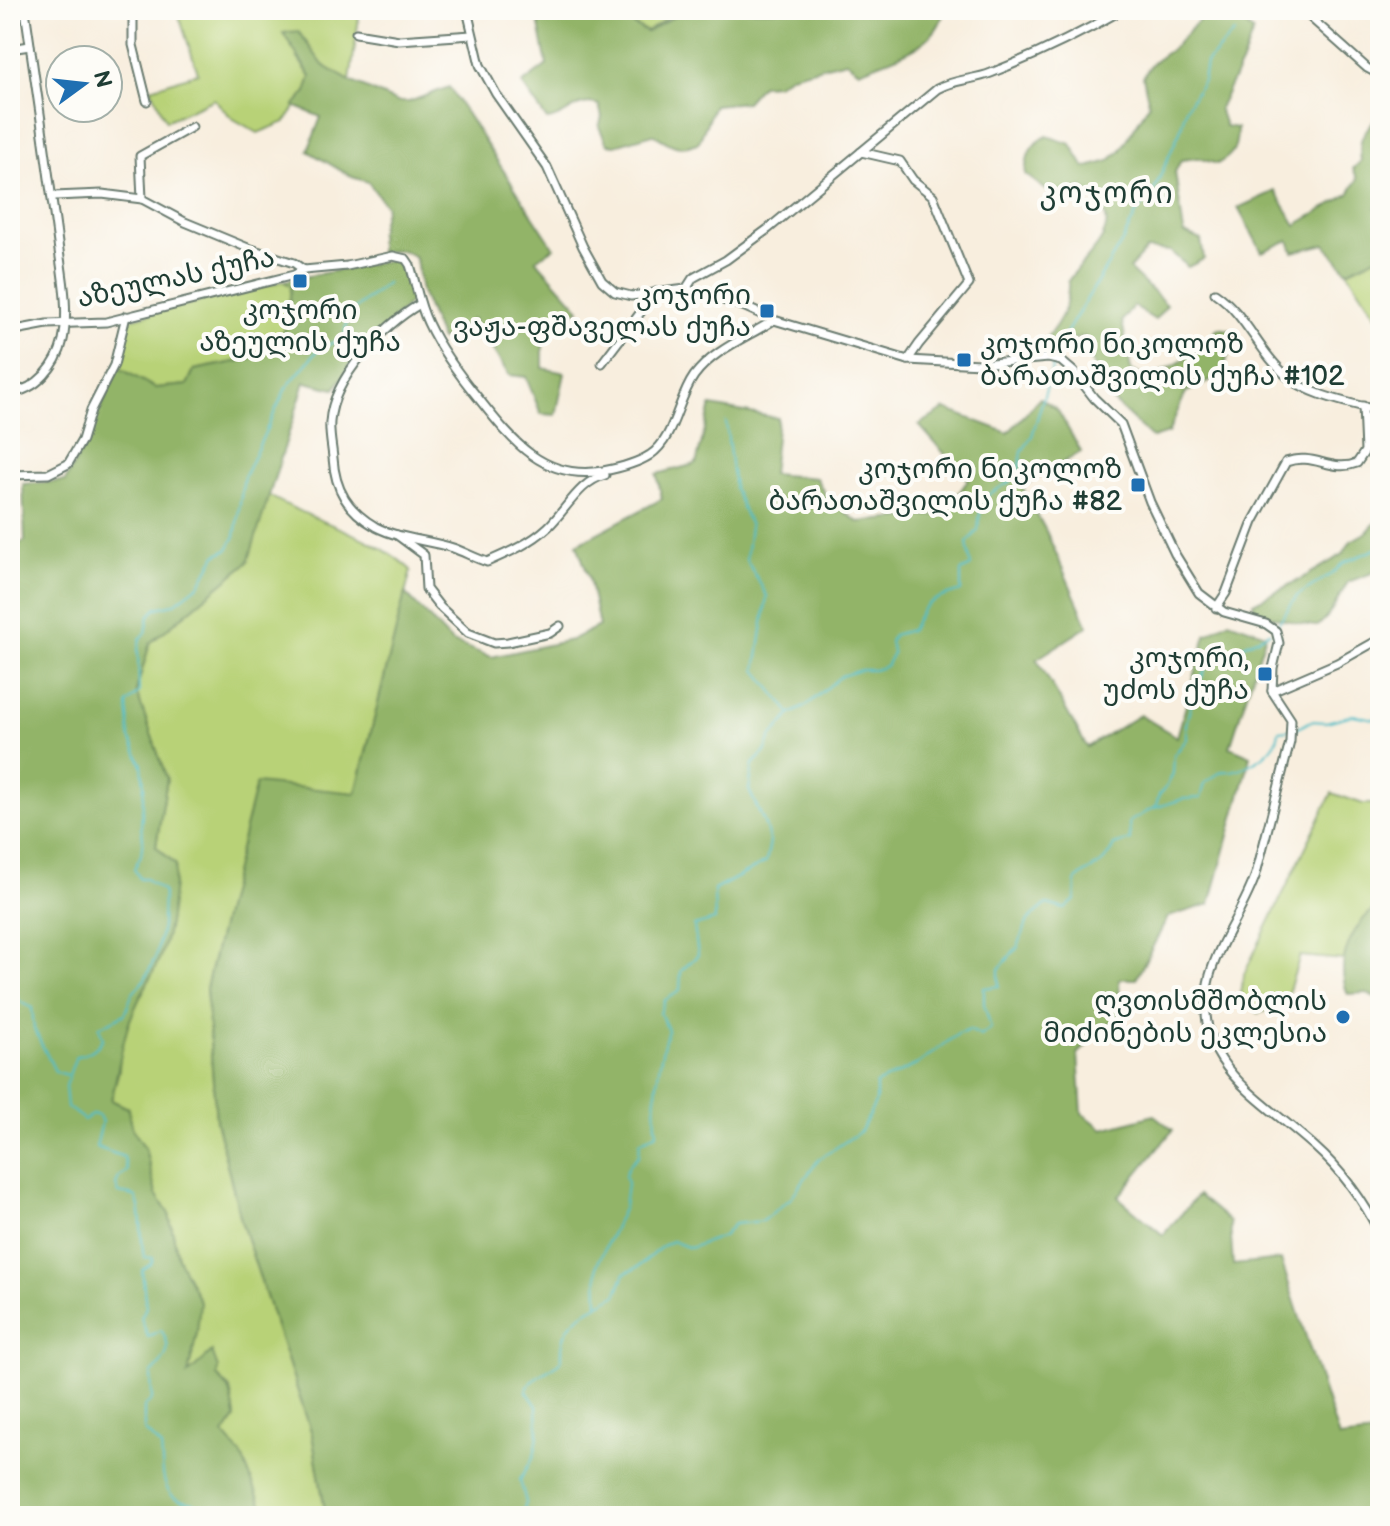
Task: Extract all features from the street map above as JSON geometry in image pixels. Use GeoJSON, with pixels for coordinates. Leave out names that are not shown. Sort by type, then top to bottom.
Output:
{"type":"FeatureCollection","features":[{"type":"Feature","properties":{"kind":"street"},"geometry":{"type":"LineString","coordinates":[[10,393],[37,383],[52,367],[61,346],[66,308],[54,196],[25,10]]}},
{"type":"Feature","properties":{"kind":"street"},"geometry":{"type":"LineString","coordinates":[[133,10],[133,45],[147,101]]}},
{"type":"Feature","properties":{"kind":"street"},"geometry":{"type":"LineString","coordinates":[[467,10],[480,65],[496,94],[547,167],[602,281],[615,292],[631,296],[686,289],[743,306],[774,320],[908,360],[989,364],[1048,358],[1061,361],[1121,424],[1150,502],[1175,554],[1199,593],[1216,608],[1266,624],[1278,636],[1272,691],[1291,720],[1290,742],[1253,884],[1211,974],[1207,1021],[1212,1044],[1226,1070],[1332,1165],[1356,1191],[1380,1234]]}},
{"type":"Feature","properties":{"kind":"street"},"geometry":{"type":"LineString","coordinates":[[686,289],[693,278],[758,237],[943,85],[987,75],[1046,51],[1122,10]]}},
{"type":"Feature","properties":{"kind":"street"},"geometry":{"type":"LineString","coordinates":[[1302,10],[1367,68],[1380,75]]}},
{"type":"Feature","properties":{"kind":"street"},"geometry":{"type":"LineString","coordinates":[[356,33],[399,40],[472,35]]}},
{"type":"Feature","properties":{"kind":"street"},"geometry":{"type":"LineString","coordinates":[[10,49],[30,46]]}},
{"type":"Feature","properties":{"kind":"street"},"geometry":{"type":"LineString","coordinates":[[142,199],[140,156],[192,127]]}},
{"type":"Feature","properties":{"kind":"street"},"geometry":{"type":"LineString","coordinates":[[861,152],[900,161],[913,180],[933,196],[969,284],[908,360]]}},
{"type":"Feature","properties":{"kind":"street"},"geometry":{"type":"LineString","coordinates":[[54,196],[102,194],[142,199],[185,222],[294,263],[304,270]]}},
{"type":"Feature","properties":{"kind":"street","name":"აზეულას ქუჩა"},"geometry":{"type":"LineString","coordinates":[[10,331],[33,326],[87,325],[304,270],[400,257],[410,265],[420,304],[453,366],[523,449],[536,459],[564,471],[581,474],[622,467]]}},
{"type":"Feature","properties":{"kind":"street"},"geometry":{"type":"LineString","coordinates":[[602,363],[656,292]]}},
{"type":"Feature","properties":{"kind":"street"},"geometry":{"type":"LineString","coordinates":[[1215,293],[1230,306],[1290,379],[1321,393],[1380,411]]}},
{"type":"Feature","properties":{"kind":"street"},"geometry":{"type":"LineString","coordinates":[[420,304],[402,315],[351,369],[335,397],[330,420],[334,470],[344,502],[376,527],[454,549],[487,562],[516,549],[547,529],[589,481],[652,454],[668,432],[694,376],[712,357],[774,320]]}},
{"type":"Feature","properties":{"kind":"street"},"geometry":{"type":"LineString","coordinates":[[10,475],[48,474],[68,464],[82,440],[91,410],[114,365],[126,316]]}},
{"type":"Feature","properties":{"kind":"street"},"geometry":{"type":"LineString","coordinates":[[1216,608],[1226,593],[1253,522],[1286,462],[1310,458],[1338,467],[1357,463],[1365,451],[1363,406]]}},
{"type":"Feature","properties":{"kind":"street"},"geometry":{"type":"LineString","coordinates":[[393,533],[424,555],[426,589],[468,633],[494,643],[508,642],[550,633],[560,626]]}},
{"type":"Feature","properties":{"kind":"street"},"geometry":{"type":"LineString","coordinates":[[1272,691],[1337,663],[1380,639]]}},
{"type":"Feature","properties":{"kind":"green space"},"geometry":{"type":"Polygon","coordinates":[[[177,10],[360,10],[350,81],[323,65],[307,44],[297,57],[311,77],[306,92],[285,122],[258,133],[232,118],[214,99],[166,121],[151,88],[198,73],[177,10]]]}},
{"type":"Feature","properties":{"kind":"green space"},"geometry":{"type":"Polygon","coordinates":[[[536,10],[626,10],[635,26],[647,32],[685,10],[944,10],[933,34],[898,56],[859,71],[846,61],[791,75],[777,84],[761,85],[746,102],[714,105],[699,142],[680,147],[653,134],[615,145],[607,144],[599,127],[602,117],[599,105],[591,103],[547,120],[522,84],[547,65],[536,10]]]}},
{"type":"Feature","properties":{"kind":"green space"},"geometry":{"type":"Polygon","coordinates":[[[626,10],[685,10],[668,17],[647,32],[635,26],[626,10]]]}},
{"type":"Feature","properties":{"kind":"green space"},"geometry":{"type":"Polygon","coordinates":[[[1204,10],[1242,10],[1245,24],[1253,32],[1219,108],[1225,126],[1237,128],[1235,146],[1231,154],[1217,164],[1198,158],[1181,160],[1175,172],[1184,233],[1201,240],[1204,259],[1188,267],[1170,251],[1147,249],[1129,269],[1167,305],[1155,320],[1133,306],[1122,321],[1131,370],[1146,378],[1186,359],[1203,346],[1218,328],[1230,330],[1236,341],[1218,375],[1186,392],[1168,433],[1152,438],[1100,389],[1085,337],[1056,346],[1047,337],[1064,311],[1068,281],[1103,235],[1105,213],[1083,188],[1050,193],[1025,174],[1033,147],[1047,136],[1071,144],[1085,168],[1109,161],[1120,151],[1149,104],[1143,77],[1152,63],[1172,49],[1204,15],[1204,10]]]}},
{"type":"Feature","properties":{"kind":"green space"},"geometry":{"type":"Polygon","coordinates":[[[298,31],[323,65],[397,102],[409,102],[449,87],[554,248],[536,260],[580,309],[543,336],[543,368],[565,373],[556,415],[541,414],[526,377],[509,375],[473,319],[441,340],[421,292],[416,259],[403,251],[379,253],[379,233],[386,206],[368,182],[352,177],[308,151],[321,117],[294,106],[306,92],[311,77],[283,33],[298,31]]]}},
{"type":"Feature","properties":{"kind":"green space"},"geometry":{"type":"Polygon","coordinates":[[[1380,114],[1380,203],[1376,208],[1380,216],[1380,255],[1347,271],[1325,244],[1293,252],[1289,240],[1262,252],[1238,208],[1275,191],[1296,225],[1349,194],[1358,179],[1353,169],[1361,161],[1363,135],[1380,114]]]}},
{"type":"Feature","properties":{"kind":"green space"},"geometry":{"type":"Polygon","coordinates":[[[1380,255],[1380,321],[1347,271],[1380,255]]]}},
{"type":"Feature","properties":{"kind":"green space"},"geometry":{"type":"Polygon","coordinates":[[[391,260],[402,263],[409,274],[414,299],[354,359],[335,389],[305,382],[248,562],[150,643],[136,691],[167,779],[156,846],[176,865],[165,940],[128,1026],[111,1100],[128,1108],[133,1130],[145,1148],[156,1194],[169,1214],[178,1258],[200,1302],[188,1374],[212,1352],[218,1368],[217,1376],[231,1395],[235,1418],[224,1435],[241,1454],[266,1516],[10,1516],[10,548],[25,541],[23,484],[65,481],[87,441],[118,367],[155,388],[187,385],[194,370],[250,359],[287,327],[291,286],[283,281],[391,260]]]}},
{"type":"Feature","properties":{"kind":"green space"},"geometry":{"type":"Polygon","coordinates":[[[283,281],[291,286],[287,327],[250,359],[194,370],[187,385],[155,388],[118,367],[129,319],[283,281]]]}},
{"type":"Feature","properties":{"kind":"green space"},"geometry":{"type":"Polygon","coordinates":[[[1040,398],[1057,409],[1081,452],[1022,487],[1046,531],[1088,626],[1037,659],[1087,747],[1140,715],[1177,737],[1206,635],[1229,621],[1266,634],[1230,747],[1251,756],[1210,904],[1168,917],[1136,979],[1119,979],[1120,1013],[1078,1054],[1082,1113],[1103,1129],[1154,1115],[1173,1130],[1118,1197],[1163,1235],[1198,1195],[1230,1222],[1233,1265],[1281,1260],[1339,1438],[1374,1434],[1380,1466],[1380,1516],[326,1516],[312,1434],[242,1224],[216,1121],[206,988],[256,783],[356,793],[405,593],[452,642],[491,657],[571,640],[599,626],[589,578],[577,544],[662,499],[657,474],[696,464],[711,406],[778,418],[772,474],[816,478],[828,499],[858,522],[944,514],[968,480],[919,425],[945,409],[1008,433],[1040,398]]]}},
{"type":"Feature","properties":{"kind":"green space"},"geometry":{"type":"Polygon","coordinates":[[[268,495],[361,537],[411,570],[356,793],[206,988],[216,1121],[242,1224],[312,1434],[326,1516],[266,1516],[241,1454],[223,1435],[235,1418],[230,1388],[217,1376],[212,1353],[187,1376],[197,1333],[169,1214],[156,1194],[145,1148],[133,1130],[128,1108],[111,1100],[119,1070],[120,1049],[136,1000],[157,963],[156,846],[167,779],[136,691],[150,643],[248,562],[268,495]]]}},
{"type":"Feature","properties":{"kind":"green space"},"geometry":{"type":"Polygon","coordinates":[[[1380,518],[1380,570],[1348,582],[1328,616],[1318,626],[1255,611],[1253,603],[1343,554],[1351,541],[1367,532],[1380,518]]]}},
{"type":"Feature","properties":{"kind":"green space"},"geometry":{"type":"Polygon","coordinates":[[[1332,793],[1363,804],[1380,804],[1380,904],[1357,927],[1343,960],[1300,956],[1284,1006],[1258,1013],[1241,994],[1244,974],[1332,793]]]}},
{"type":"Feature","properties":{"kind":"green space"},"geometry":{"type":"Polygon","coordinates":[[[1380,904],[1380,1001],[1367,993],[1348,994],[1343,969],[1348,944],[1354,933],[1380,904]]]}},
{"type":"Feature","properties":{"kind":"waterway"},"geometry":{"type":"LineString","coordinates":[[1056,356],[1060,343],[1137,212],[1152,195],[1180,131],[1186,108],[1203,81],[1206,63],[1234,33]]}},
{"type":"Feature","properties":{"kind":"waterway"},"geometry":{"type":"LineString","coordinates":[[205,1516],[195,1503],[179,1500],[166,1487],[161,1447],[144,1430],[144,1408],[152,1399],[151,1374],[168,1348],[161,1330],[148,1337],[141,1318],[146,1307],[142,1270],[151,1264],[153,1258],[144,1257],[138,1201],[135,1196],[119,1193],[116,1185],[119,1177],[127,1171],[124,1157],[96,1147],[102,1122],[99,1116],[93,1114],[84,1120],[67,1107],[65,1086],[76,1056],[92,1050],[103,1038],[99,1027],[125,1014],[132,994],[145,979],[156,956],[162,927],[163,891],[146,879],[140,879],[134,869],[141,855],[144,786],[142,765],[130,738],[127,704],[139,692],[138,650],[149,616],[157,608],[174,604],[200,584],[216,555],[228,549],[235,536],[244,477],[286,388],[318,350],[344,337],[348,315],[387,283]]}},
{"type":"Feature","properties":{"kind":"waterway"},"geometry":{"type":"LineString","coordinates":[[598,1305],[597,1265],[624,1207],[625,1175],[629,1165],[639,1155],[640,1142],[657,1133],[657,1081],[668,1030],[660,1013],[665,1000],[680,991],[681,971],[698,955],[694,926],[715,920],[714,890],[766,862],[770,842],[749,790],[753,764],[791,714],[806,706],[841,676],[886,666],[893,653],[890,642],[893,635],[911,630],[920,613],[930,603],[961,591],[961,571],[971,566],[967,543],[978,530],[981,505],[989,494],[1008,483],[1019,470],[1022,452],[1032,436],[1054,362]]}},
{"type":"Feature","properties":{"kind":"waterway"},"geometry":{"type":"LineString","coordinates":[[726,422],[734,488],[750,526],[746,559],[767,596],[756,670],[790,713]]}},
{"type":"Feature","properties":{"kind":"waterway"},"geometry":{"type":"LineString","coordinates":[[1275,628],[1297,596],[1343,563],[1380,547]]}},
{"type":"Feature","properties":{"kind":"waterway"},"geometry":{"type":"LineString","coordinates":[[1156,806],[1173,773],[1174,755],[1187,739],[1186,724],[1192,701],[1208,663],[1270,632]]}},
{"type":"Feature","properties":{"kind":"waterway"},"geometry":{"type":"LineString","coordinates":[[522,1516],[526,1502],[520,1480],[534,1456],[538,1436],[537,1406],[526,1390],[534,1379],[562,1359],[562,1345],[570,1325],[585,1312],[616,1295],[625,1273],[672,1241],[690,1248],[723,1236],[734,1224],[762,1221],[790,1199],[819,1159],[861,1131],[876,1101],[876,1084],[918,1064],[958,1034],[970,1030],[981,1036],[991,1028],[984,1004],[984,988],[999,986],[999,969],[1018,947],[1028,920],[1047,904],[1065,909],[1075,900],[1076,880],[1101,863],[1114,845],[1130,840],[1129,822],[1151,809],[1183,799],[1201,798],[1205,783],[1222,771],[1239,769],[1266,754],[1279,731],[1296,729],[1311,721],[1326,722],[1353,715],[1380,720]]}},
{"type":"Feature","properties":{"kind":"waterway"},"geometry":{"type":"LineString","coordinates":[[10,980],[19,1001],[32,1008],[34,1029],[55,1071],[67,1075]]}},
{"type":"Feature","properties":{"kind":"place","name":"კოჯორი აზეულის ქუჩა"},"geometry":{"type":"Point","coordinates":[300,281]}},
{"type":"Feature","properties":{"kind":"place","name":"კოჯორი ვაჟა-ფშაველას ქუჩა"},"geometry":{"type":"Point","coordinates":[767,311]}},
{"type":"Feature","properties":{"kind":"place","name":"კოჯორი ნიკოლოზ ბარათაშვილის ქუჩა #102"},"geometry":{"type":"Point","coordinates":[964,360]}},
{"type":"Feature","properties":{"kind":"place","name":"კოჯორი ნიკოლოზ ბარათაშვილის ქუჩა #82"},"geometry":{"type":"Point","coordinates":[1138,485]}},
{"type":"Feature","properties":{"kind":"place","name":"კოჯორი, უძოს ქუჩა"},"geometry":{"type":"Point","coordinates":[1265,674]}},
{"type":"Feature","properties":{"kind":"place","name":"ღვთისმშობლის მიძინების ეკლესია"},"geometry":{"type":"Point","coordinates":[1343,1017]}},
{"type":"Feature","properties":{"kind":"district","name":"კოჯორი"},"geometry":{"type":"Point","coordinates":[1107,194]}}]}
